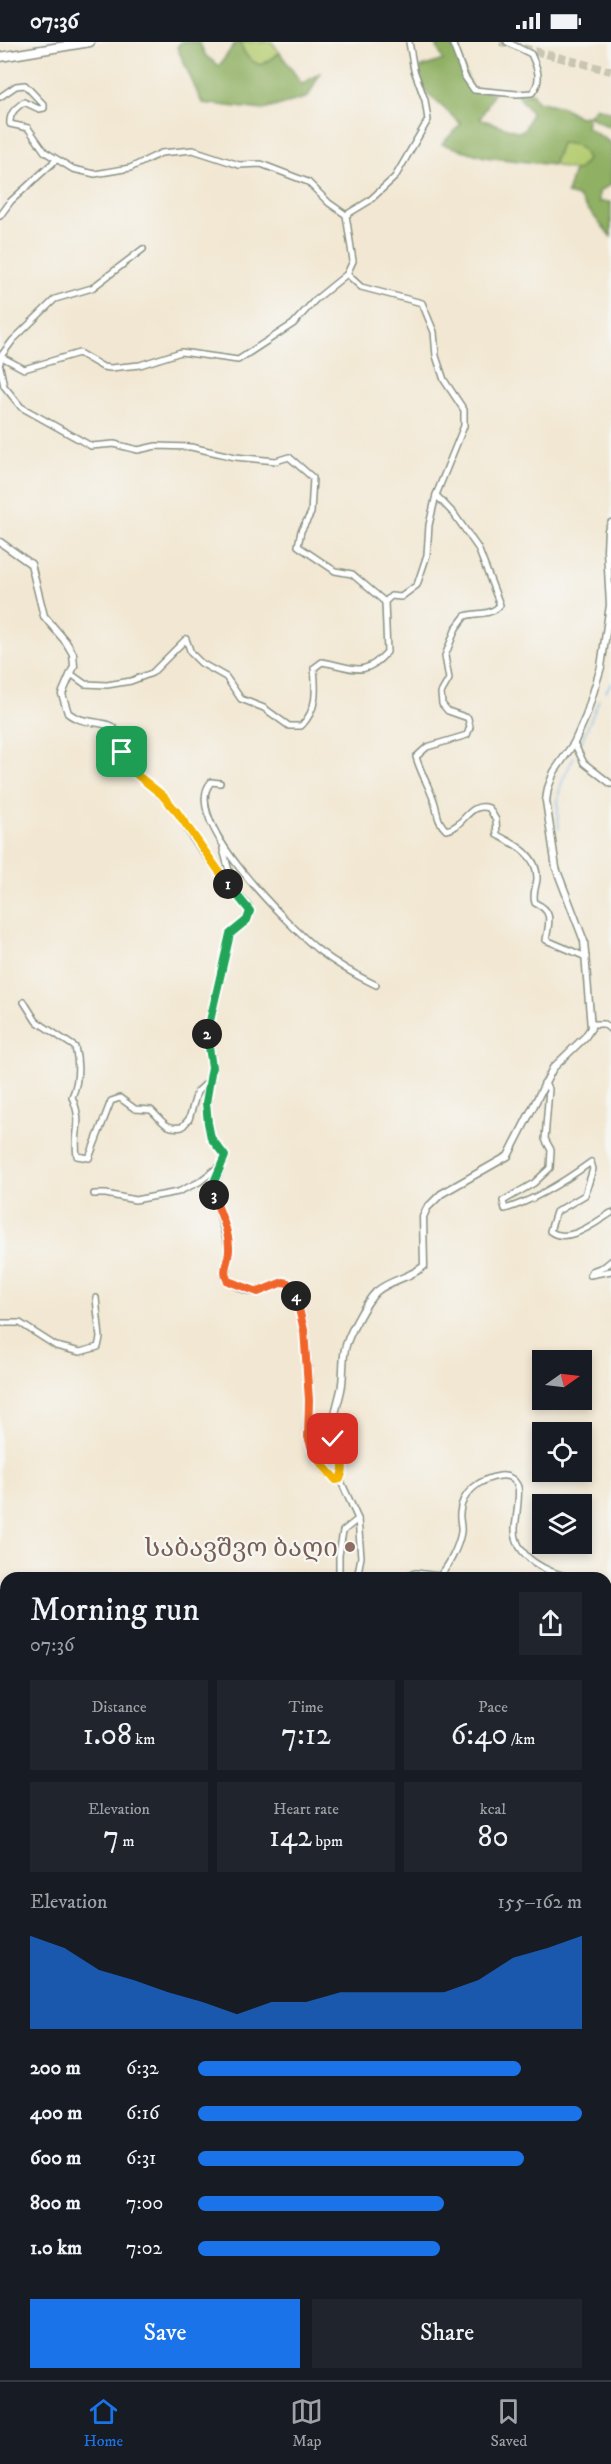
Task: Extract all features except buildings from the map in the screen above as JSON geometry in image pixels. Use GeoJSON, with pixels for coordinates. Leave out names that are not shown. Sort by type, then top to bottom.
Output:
{"type":"FeatureCollection","features":[{"type":"Feature","properties":{"kind":"highway"},"geometry":{"type":"LineString","coordinates":[[0,57],[90,42]]}},
{"type":"Feature","properties":{"kind":"street"},"geometry":{"type":"LineString","coordinates":[[346,215],[369,201],[395,177],[428,120],[425,100],[414,70],[409,42]]}},
{"type":"Feature","properties":{"kind":"street"},"geometry":{"type":"LineString","coordinates":[[452,42],[465,77],[474,90],[532,93],[537,87],[539,75],[536,64],[531,54],[507,42]]}},
{"type":"Feature","properties":{"kind":"street"},"geometry":{"type":"LineString","coordinates":[[0,97],[16,86],[25,85],[36,95],[44,108],[39,109],[24,102],[16,107],[9,117],[10,124],[28,128],[45,153],[73,169],[95,174],[130,168],[161,153],[194,150],[239,165],[261,164],[308,182],[329,203],[346,215],[353,261],[347,274],[315,300],[293,324],[238,360],[181,352],[140,366],[110,368],[103,367],[79,353],[24,369],[0,356]]}},
{"type":"Feature","properties":{"kind":"street"},"geometry":{"type":"LineString","coordinates":[[0,216],[11,201],[56,160]]}},
{"type":"Feature","properties":{"kind":"street"},"geometry":{"type":"LineString","coordinates":[[143,249],[92,288],[55,299],[13,340],[0,356],[4,386],[21,407],[91,446],[114,444],[138,450],[156,446],[192,447],[235,457],[276,460],[289,457],[313,478],[311,513],[301,531],[298,546],[335,571],[352,574],[385,602]]}},
{"type":"Feature","properties":{"kind":"street"},"geometry":{"type":"LineString","coordinates":[[71,674],[85,684],[107,685],[131,681],[152,673],[186,639],[191,653],[201,663],[226,677],[241,699],[264,708],[290,726],[301,726],[313,708],[316,697],[315,668],[322,662],[351,670],[364,670],[378,662],[387,652],[385,602],[391,596],[401,597],[417,585],[427,555],[429,525],[436,495],[464,426],[464,410],[444,380],[436,356],[434,333],[422,303],[361,287],[347,274]]}},
{"type":"Feature","properties":{"kind":"street"},"geometry":{"type":"LineString","coordinates":[[436,495],[454,514],[478,548],[500,605],[485,614],[465,616],[456,628],[445,656],[449,679],[441,693],[441,700],[448,711],[468,718],[470,727],[467,735],[427,747],[416,757],[421,774],[435,804],[437,818],[446,830],[452,830],[476,807],[489,808],[495,819],[497,835],[522,847],[532,864],[537,878],[533,897],[535,903],[544,907],[548,914],[546,940],[586,957]]}},
{"type":"Feature","properties":{"kind":"street"},"geometry":{"type":"LineString","coordinates":[[340,1479],[343,1473],[343,1458],[333,1439],[333,1417],[341,1391],[345,1348],[352,1333],[376,1292],[424,1266],[423,1217],[427,1208],[441,1194],[508,1156],[544,1083],[559,1060],[590,1031],[586,957],[582,934],[556,868],[546,801],[554,772],[574,743],[601,667],[610,605],[607,550],[608,530],[611,523]]}},
{"type":"Feature","properties":{"kind":"street"},"geometry":{"type":"LineString","coordinates":[[0,542],[31,564],[44,616],[73,654],[74,666],[62,694],[68,714],[86,723],[107,724],[113,728],[120,739],[125,759],[136,774],[170,804],[250,911],[247,920],[230,934],[208,1023],[207,1041],[212,1067],[206,1103],[211,1138],[224,1153],[224,1163],[214,1182],[213,1189],[229,1248],[225,1277],[232,1284],[251,1291],[260,1291],[283,1282],[291,1286],[295,1292],[303,1318],[309,1400],[309,1442],[328,1473],[336,1480],[340,1479]]}},
{"type":"Feature","properties":{"kind":"street"},"geometry":{"type":"LineString","coordinates":[[574,743],[584,763],[611,784]]}},
{"type":"Feature","properties":{"kind":"street"},"geometry":{"type":"LineString","coordinates":[[220,783],[211,782],[205,789],[203,805],[223,848],[234,891]]}},
{"type":"Feature","properties":{"kind":"street"},"geometry":{"type":"LineString","coordinates":[[223,848],[289,923],[318,950],[355,975],[376,985]]}},
{"type":"Feature","properties":{"kind":"street"},"geometry":{"type":"LineString","coordinates":[[24,1002],[36,1021],[75,1047],[78,1059],[76,1087],[72,1097],[79,1113],[79,1128],[75,1144],[77,1156],[89,1158],[111,1101],[120,1098],[135,1109],[151,1110],[158,1120],[174,1129],[182,1127],[189,1119],[197,1092],[211,1079]]}},
{"type":"Feature","properties":{"kind":"street"},"geometry":{"type":"LineString","coordinates":[[591,1024],[604,1024],[611,1030]]}},
{"type":"Feature","properties":{"kind":"street"},"geometry":{"type":"LineString","coordinates":[[544,1083],[549,1089],[545,1139],[551,1150],[550,1168],[534,1183],[503,1201],[505,1209],[519,1205],[561,1183],[591,1162],[593,1169],[585,1195],[556,1212],[550,1231],[555,1235],[566,1235],[588,1228],[611,1213]]}},
{"type":"Feature","properties":{"kind":"street"},"geometry":{"type":"LineString","coordinates":[[94,1194],[135,1200],[178,1192],[199,1182],[224,1163]]}},
{"type":"Feature","properties":{"kind":"street"},"geometry":{"type":"LineString","coordinates":[[611,1261],[592,1271],[591,1275],[611,1271]]}},
{"type":"Feature","properties":{"kind":"street"},"geometry":{"type":"LineString","coordinates":[[0,1323],[20,1323],[56,1346],[80,1352],[93,1350],[98,1347],[100,1338],[96,1298]]}},
{"type":"Feature","properties":{"kind":"street"},"geometry":{"type":"LineString","coordinates":[[444,1572],[462,1531],[459,1512],[467,1494],[485,1479],[506,1476],[514,1480],[519,1489],[515,1531],[522,1550],[532,1561],[551,1572]]}},
{"type":"Feature","properties":{"kind":"street"},"geometry":{"type":"LineString","coordinates":[[340,1479],[358,1520],[361,1557],[358,1572]]}},
{"type":"Feature","properties":{"kind":"street"},"geometry":{"type":"LineString","coordinates":[[339,1572],[343,1531],[358,1520]]}},
{"type":"Feature","properties":{"kind":"green space"},"geometry":{"type":"Polygon","coordinates":[[[181,42],[199,42],[206,56],[219,66],[236,42],[240,42],[248,57],[261,65],[280,53],[302,84],[320,73],[308,97],[263,110],[202,103],[177,47],[181,42]]]}},
{"type":"Feature","properties":{"kind":"green space"},"geometry":{"type":"Polygon","coordinates":[[[240,42],[272,42],[280,53],[261,65],[247,57],[240,42]]]}},
{"type":"Feature","properties":{"kind":"green space"},"geometry":{"type":"Polygon","coordinates":[[[435,42],[451,42],[473,90],[494,93],[480,119],[519,132],[525,129],[531,113],[517,94],[532,93],[537,101],[563,107],[579,117],[588,116],[586,127],[611,143],[611,184],[599,192],[599,202],[611,202],[611,237],[578,197],[567,194],[574,170],[577,171],[587,160],[578,147],[561,143],[553,165],[485,157],[442,144],[461,124],[422,88],[414,70],[443,60],[435,42]]]}},
{"type":"Feature","properties":{"kind":"green space"},"geometry":{"type":"Polygon","coordinates":[[[596,107],[611,112],[611,128],[588,116],[596,107]]]}},
{"type":"Feature","properties":{"kind":"green space"},"geometry":{"type":"Polygon","coordinates":[[[561,143],[578,146],[584,151],[588,160],[577,171],[553,165],[561,143]]]}},
{"type":"Feature","properties":{"kind":"waterway"},"geometry":{"type":"LineString","coordinates":[[606,691],[611,683]]}},
{"type":"Feature","properties":{"kind":"waterway"},"geometry":{"type":"LineString","coordinates":[[580,745],[599,700]]}},
{"type":"Feature","properties":{"kind":"waterway"},"geometry":{"type":"LineString","coordinates":[[559,829],[559,791],[574,757]]}},
{"type":"Feature","properties":{"kind":"tunnel"},"geometry":{"type":"LineString","coordinates":[[500,42],[611,71]]}},
{"type":"Feature","properties":{"kind":"place","name":"საბავშვო ბაღი"},"geometry":{"type":"Point","coordinates":[350,1547]}},
{"type":"Feature","properties":{"kind":"route"},"geometry":{"type":"LineString","coordinates":[[122,752],[136,774],[162,795],[177,812],[193,837],[250,911],[247,920],[230,934],[207,1033],[212,1067],[206,1103],[208,1123],[211,1138],[225,1156],[213,1189],[225,1226],[229,1248],[224,1271],[225,1277],[232,1284],[251,1291],[258,1292],[283,1282],[288,1283],[295,1292],[303,1318],[309,1400],[309,1442],[328,1473],[336,1480],[340,1479],[344,1466],[343,1458],[333,1439]]}}]}
